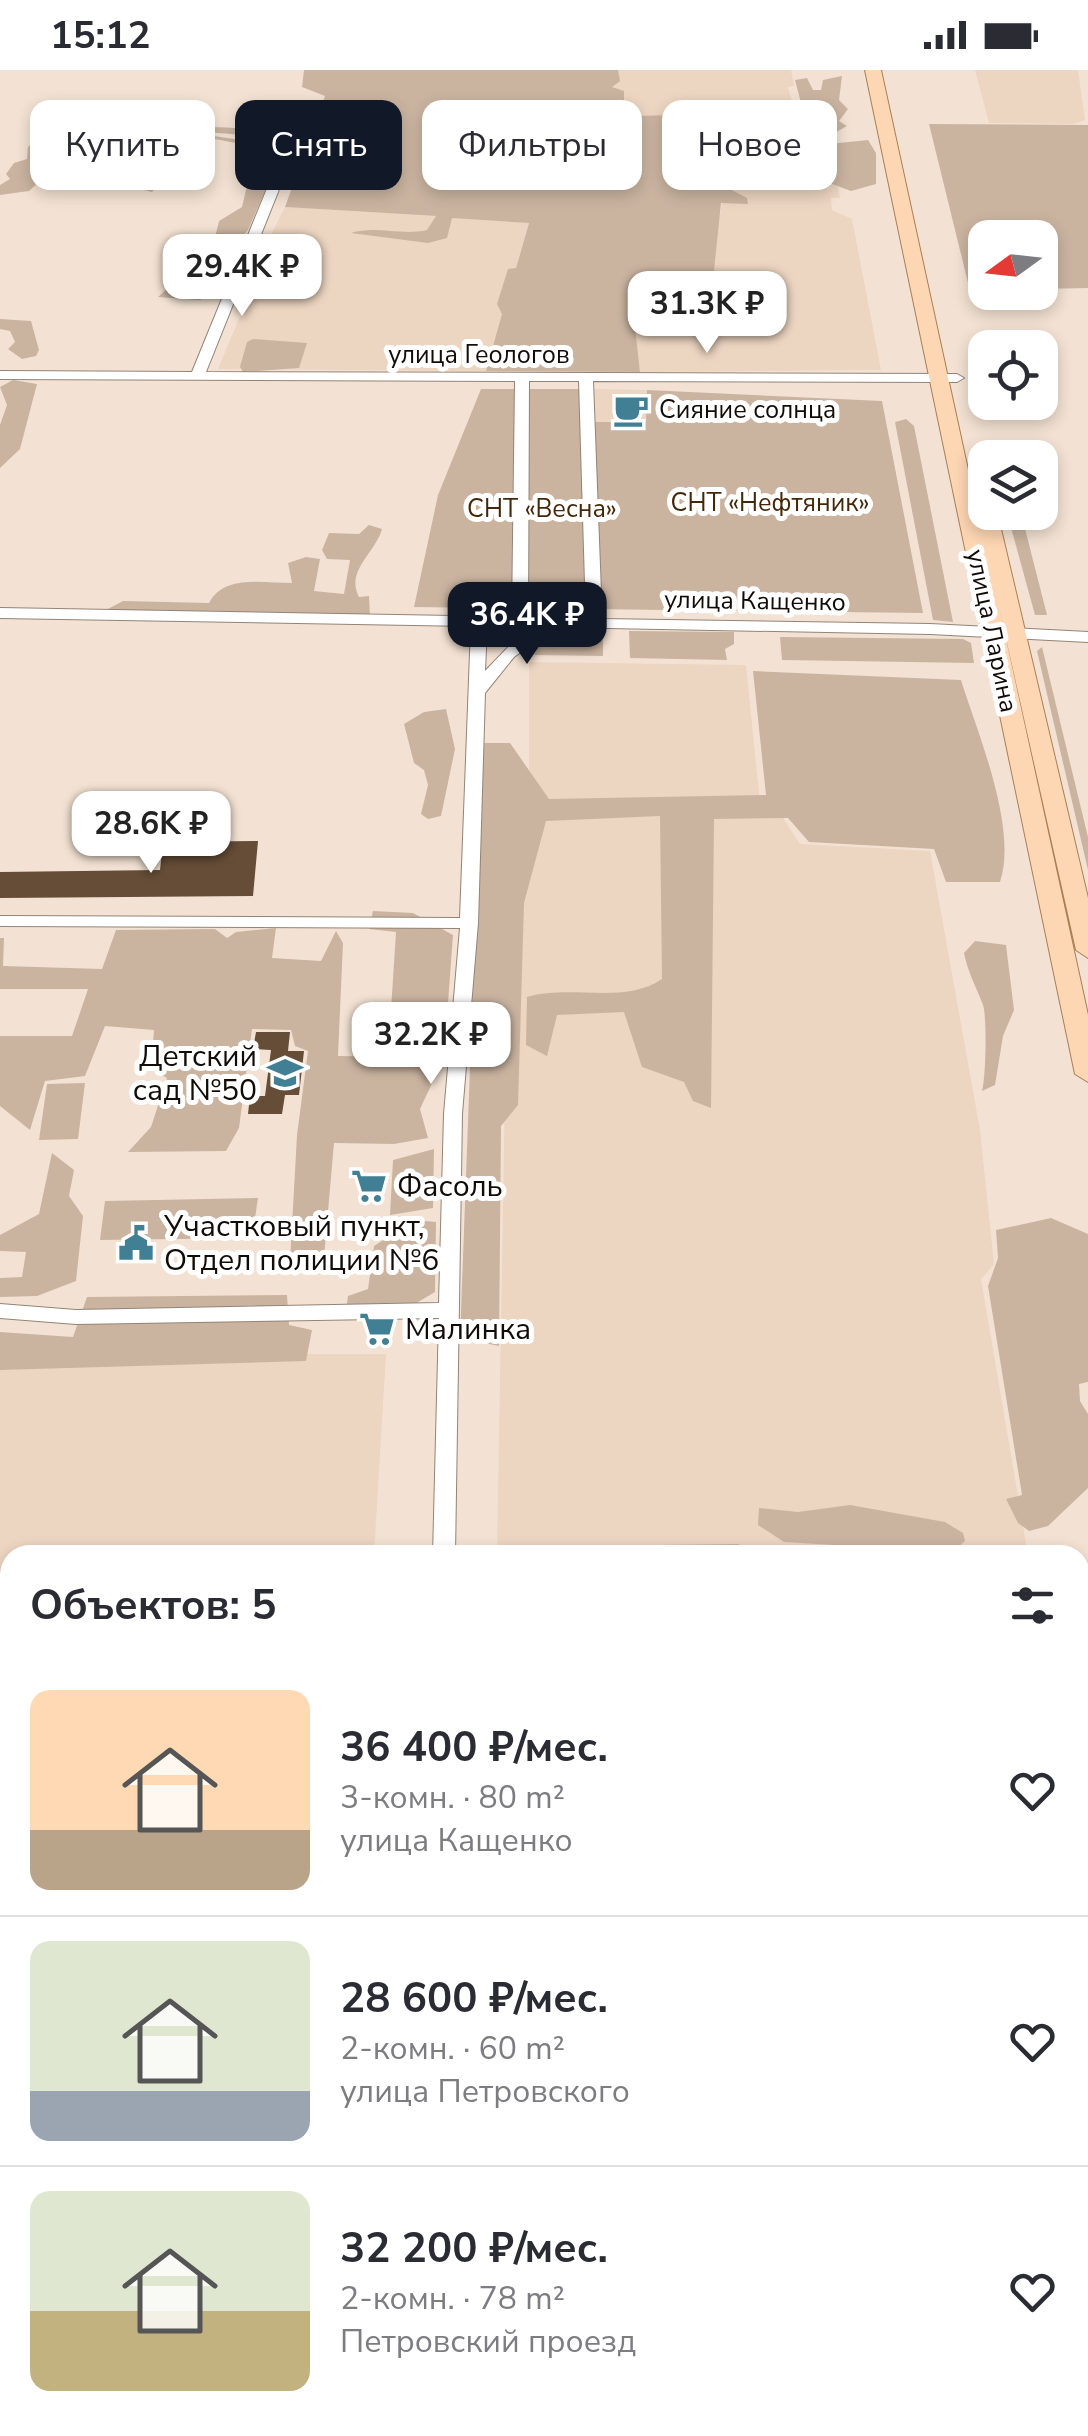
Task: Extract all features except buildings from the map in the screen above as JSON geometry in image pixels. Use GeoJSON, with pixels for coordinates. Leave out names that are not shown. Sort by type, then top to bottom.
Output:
{"type":"FeatureCollection","features":[{"type":"Feature","properties":{"kind":"main road","name":"улица Ларина"},"geometry":{"type":"LineString","coordinates":[[873,70],[968,446]]}},
{"type":"Feature","properties":{"kind":"main road","name":"улица Ларина"},"geometry":{"type":"LineString","coordinates":[[890,70],[1088,1074]]}},
{"type":"Feature","properties":{"kind":"main road","name":"улица Ларина"},"geometry":{"type":"LineString","coordinates":[[989,530],[1002,632],[1088,950]]}},
{"type":"Feature","properties":{"kind":"street"},"geometry":{"type":"LineString","coordinates":[[197,376],[273,190]]}},
{"type":"Feature","properties":{"kind":"street","name":"улица Геологов"},"geometry":{"type":"LineString","coordinates":[[0,375],[948,378]]}},
{"type":"Feature","properties":{"kind":"street"},"geometry":{"type":"LineString","coordinates":[[520,622],[522,377]]}},
{"type":"Feature","properties":{"kind":"street"},"geometry":{"type":"LineString","coordinates":[[586,378],[594,624]]}},
{"type":"Feature","properties":{"kind":"street","name":"улица Кащенко"},"geometry":{"type":"LineString","coordinates":[[0,613],[1002,632],[1088,637]]}},
{"type":"Feature","properties":{"kind":"street"},"geometry":{"type":"LineString","coordinates":[[444,1545],[453,1114],[469,922],[480,622]]}},
{"type":"Feature","properties":{"kind":"street"},"geometry":{"type":"LineString","coordinates":[[478,691],[504,656],[529,636],[562,623]]}},
{"type":"Feature","properties":{"kind":"street"},"geometry":{"type":"LineString","coordinates":[[0,920],[469,922]]}},
{"type":"Feature","properties":{"kind":"street"},"geometry":{"type":"LineString","coordinates":[[0,1312],[76,1317],[451,1310]]}},
{"type":"Feature","properties":{"kind":"shaded area"},"geometry":{"type":"Polygon","coordinates":[[[611,70],[791,70],[794,86],[788,87],[792,100],[662,100],[662,120],[642,120],[642,100],[613,100],[611,70]]]}},
{"type":"Feature","properties":{"kind":"shaded area"},"geometry":{"type":"Polygon","coordinates":[[[975,70],[1078,70],[1085,120],[1074,124],[989,123],[975,70]]]}},
{"type":"Feature","properties":{"kind":"shaded area"},"geometry":{"type":"Polygon","coordinates":[[[837,181],[840,198],[831,198],[832,210],[852,219],[881,370],[640,372],[631,290],[712,289],[713,252],[725,190],[837,190],[837,181]]]}},
{"type":"Feature","properties":{"kind":"shaded area"},"geometry":{"type":"Polygon","coordinates":[[[285,207],[529,222],[486,371],[218,369],[264,259],[261,254],[285,207]]]}},
{"type":"Feature","properties":{"kind":"shaded area"},"geometry":{"type":"Polygon","coordinates":[[[592,389],[647,390],[647,422],[590,422],[592,389]]]}},
{"type":"Feature","properties":{"kind":"shaded area"},"geometry":{"type":"Polygon","coordinates":[[[529,662],[746,665],[760,803],[774,804],[800,844],[930,851],[980,1130],[994,1264],[981,1279],[1026,1545],[497,1545],[510,799],[529,776],[529,662]]]}},
{"type":"Feature","properties":{"kind":"shaded area"},"geometry":{"type":"Polygon","coordinates":[[[386,1354],[375,1545],[0,1545],[0,1355],[386,1354]]]}},
{"type":"Feature","properties":{"kind":"green space"},"geometry":{"type":"Polygon","coordinates":[[[304,70],[618,70],[620,81],[612,87],[624,91],[624,100],[422,100],[422,190],[642,190],[642,116],[662,115],[662,190],[732,190],[747,198],[748,204],[721,203],[712,290],[631,290],[640,372],[486,371],[502,314],[497,304],[508,269],[516,268],[529,223],[452,218],[447,238],[428,243],[351,233],[427,230],[436,216],[285,207],[291,190],[402,190],[402,100],[324,100],[325,96],[302,87],[304,70]]]}},
{"type":"Feature","properties":{"kind":"green space"},"geometry":{"type":"Polygon","coordinates":[[[842,76],[839,100],[848,109],[839,121],[847,126],[837,132],[837,100],[800,100],[795,80],[807,78],[813,90],[821,90],[823,80],[842,76]]]}},
{"type":"Feature","properties":{"kind":"green space"},"geometry":{"type":"Polygon","coordinates":[[[929,124],[1088,125],[1088,288],[1058,289],[1058,220],[968,220],[968,283],[929,124]]]}},
{"type":"Feature","properties":{"kind":"green space"},"geometry":{"type":"Polygon","coordinates":[[[215,127],[235,128],[235,134],[215,133],[215,127]]]}},
{"type":"Feature","properties":{"kind":"green space"},"geometry":{"type":"Polygon","coordinates":[[[215,136],[235,139],[235,143],[215,139],[215,136]]]}},
{"type":"Feature","properties":{"kind":"green space"},"geometry":{"type":"Polygon","coordinates":[[[868,140],[876,153],[876,184],[851,191],[837,186],[837,143],[868,140]]]}},
{"type":"Feature","properties":{"kind":"green space"},"geometry":{"type":"Polygon","coordinates":[[[28,147],[30,190],[0,195],[0,185],[10,179],[6,174],[14,163],[27,159],[28,147]]]}},
{"type":"Feature","properties":{"kind":"green space"},"geometry":{"type":"Polygon","coordinates":[[[246,190],[265,190],[248,230],[223,258],[212,294],[200,300],[158,297],[169,287],[182,285],[196,258],[211,254],[219,221],[242,207],[246,190]]]}},
{"type":"Feature","properties":{"kind":"green space"},"geometry":{"type":"Polygon","coordinates":[[[0,319],[31,321],[39,350],[36,356],[22,359],[8,349],[15,342],[10,331],[0,329],[0,319]]]}},
{"type":"Feature","properties":{"kind":"green space"},"geometry":{"type":"Polygon","coordinates":[[[253,339],[307,343],[299,368],[243,372],[240,367],[247,342],[253,339]]]}},
{"type":"Feature","properties":{"kind":"green space"},"geometry":{"type":"Polygon","coordinates":[[[13,380],[37,384],[20,449],[0,468],[0,425],[7,405],[0,387],[13,380]]]}},
{"type":"Feature","properties":{"kind":"green space"},"geometry":{"type":"Polygon","coordinates":[[[481,389],[592,389],[591,422],[646,422],[647,390],[882,401],[923,613],[414,607],[438,495],[481,389]]]}},
{"type":"Feature","properties":{"kind":"green space"},"geometry":{"type":"Polygon","coordinates":[[[906,419],[914,426],[953,622],[933,620],[895,422],[906,419]]]}},
{"type":"Feature","properties":{"kind":"green space"},"geometry":{"type":"Polygon","coordinates":[[[369,525],[382,529],[359,570],[356,588],[359,597],[369,596],[370,617],[102,612],[123,601],[209,603],[224,588],[246,582],[292,583],[288,563],[306,557],[320,559],[314,591],[344,594],[350,560],[327,559],[322,550],[329,533],[359,534],[369,525]]]}},
{"type":"Feature","properties":{"kind":"green space"},"geometry":{"type":"Polygon","coordinates":[[[1012,530],[1025,530],[1047,615],[1035,615],[1012,530]]]}},
{"type":"Feature","properties":{"kind":"green space"},"geometry":{"type":"Polygon","coordinates":[[[629,631],[734,632],[734,644],[725,649],[727,660],[630,658],[629,631]]]}},
{"type":"Feature","properties":{"kind":"green space"},"geometry":{"type":"Polygon","coordinates":[[[603,632],[603,656],[534,655],[542,639],[557,633],[603,632]]]}},
{"type":"Feature","properties":{"kind":"green space"},"geometry":{"type":"Polygon","coordinates":[[[780,637],[963,639],[971,643],[974,663],[782,660],[780,637]]]}},
{"type":"Feature","properties":{"kind":"green space"},"geometry":{"type":"Polygon","coordinates":[[[1042,647],[1088,837],[1088,870],[1037,651],[1042,647]]]}},
{"type":"Feature","properties":{"kind":"green space"},"geometry":{"type":"Polygon","coordinates":[[[753,671],[961,680],[1000,809],[1004,860],[1000,882],[946,882],[934,849],[809,842],[788,818],[714,819],[711,1108],[693,1101],[684,1082],[642,1067],[624,1012],[557,1015],[547,1056],[526,1045],[527,997],[561,992],[631,991],[662,979],[660,816],[546,821],[524,903],[518,1105],[501,1126],[499,1346],[460,1338],[482,743],[510,743],[549,799],[766,795],[753,671]]]}},
{"type":"Feature","properties":{"kind":"green space"},"geometry":{"type":"Polygon","coordinates":[[[446,709],[455,749],[441,816],[428,819],[421,814],[428,785],[424,770],[414,763],[404,724],[424,712],[446,709]]]}},
{"type":"Feature","properties":{"kind":"green space"},"geometry":{"type":"Polygon","coordinates":[[[373,911],[413,913],[453,935],[444,1058],[420,1109],[428,1138],[394,1144],[334,1143],[324,1257],[290,1261],[297,1135],[308,1051],[295,1046],[291,1030],[252,1029],[239,1128],[226,1151],[128,1152],[151,1127],[167,1078],[151,1069],[154,1030],[105,1026],[85,1076],[45,1081],[30,1130],[0,1106],[0,1036],[72,1036],[88,989],[0,989],[0,938],[4,938],[3,966],[102,969],[116,930],[215,929],[227,938],[236,932],[276,928],[272,958],[321,961],[336,931],[343,943],[338,1056],[388,1057],[396,932],[369,929],[373,911]]]}},
{"type":"Feature","properties":{"kind":"green space"},"geometry":{"type":"Polygon","coordinates":[[[975,941],[1006,945],[1014,1010],[1003,1036],[995,1085],[982,1091],[984,1011],[964,953],[975,941]]]}},
{"type":"Feature","properties":{"kind":"green space"},"geometry":{"type":"Polygon","coordinates":[[[85,1083],[78,1139],[39,1140],[47,1084],[85,1083]]]}},
{"type":"Feature","properties":{"kind":"green space"},"geometry":{"type":"Polygon","coordinates":[[[434,1149],[433,1208],[390,1215],[393,1160],[434,1149]]]}},
{"type":"Feature","properties":{"kind":"green space"},"geometry":{"type":"Polygon","coordinates":[[[52,1153],[74,1170],[69,1196],[83,1216],[76,1281],[37,1296],[0,1297],[0,1278],[22,1277],[26,1252],[0,1251],[0,1235],[39,1214],[52,1153]]]}},
{"type":"Feature","properties":{"kind":"green space"},"geometry":{"type":"Polygon","coordinates":[[[258,1198],[252,1238],[100,1240],[105,1201],[258,1198]]]}},
{"type":"Feature","properties":{"kind":"green space"},"geometry":{"type":"Polygon","coordinates":[[[1051,1218],[1088,1234],[1088,1382],[1079,1384],[1080,1401],[1088,1414],[1088,1488],[1048,1526],[1029,1531],[1018,1523],[1006,1499],[1022,1495],[988,1286],[998,1258],[996,1230],[1051,1218]]]}},
{"type":"Feature","properties":{"kind":"green space"},"geometry":{"type":"Polygon","coordinates":[[[414,1220],[436,1222],[435,1292],[391,1318],[345,1317],[348,1296],[368,1289],[374,1246],[414,1220]]]}},
{"type":"Feature","properties":{"kind":"green space"},"geometry":{"type":"Polygon","coordinates":[[[287,1295],[289,1325],[312,1330],[306,1361],[0,1370],[0,1332],[73,1337],[87,1297],[287,1295]]]}},
{"type":"Feature","properties":{"kind":"green space"},"geometry":{"type":"Polygon","coordinates":[[[850,1505],[945,1522],[963,1533],[965,1541],[961,1545],[784,1542],[758,1525],[759,1508],[798,1512],[850,1505]]]}},
{"type":"Feature","properties":{"kind":"place","name":"Сияние солнца"},"geometry":{"type":"Point","coordinates":[631,410]}},
{"type":"Feature","properties":{"kind":"place","name":"Детский сад №50"},"geometry":{"type":"Point","coordinates":[285,1073]}},
{"type":"Feature","properties":{"kind":"place","name":"Фасоль"},"geometry":{"type":"Point","coordinates":[369,1186]}},
{"type":"Feature","properties":{"kind":"place","name":"Участковый пункт, Отдел полиции №6"},"geometry":{"type":"Point","coordinates":[136,1243]}},
{"type":"Feature","properties":{"kind":"place","name":"Малинка"},"geometry":{"type":"Point","coordinates":[377,1329]}},
{"type":"Feature","properties":{"kind":"park label","name":"СНТ «Нефтяник»"},"geometry":{"type":"Point","coordinates":[770,503]}},
{"type":"Feature","properties":{"kind":"park label","name":"СНТ «Весна»"},"geometry":{"type":"Point","coordinates":[542,509]}}]}
